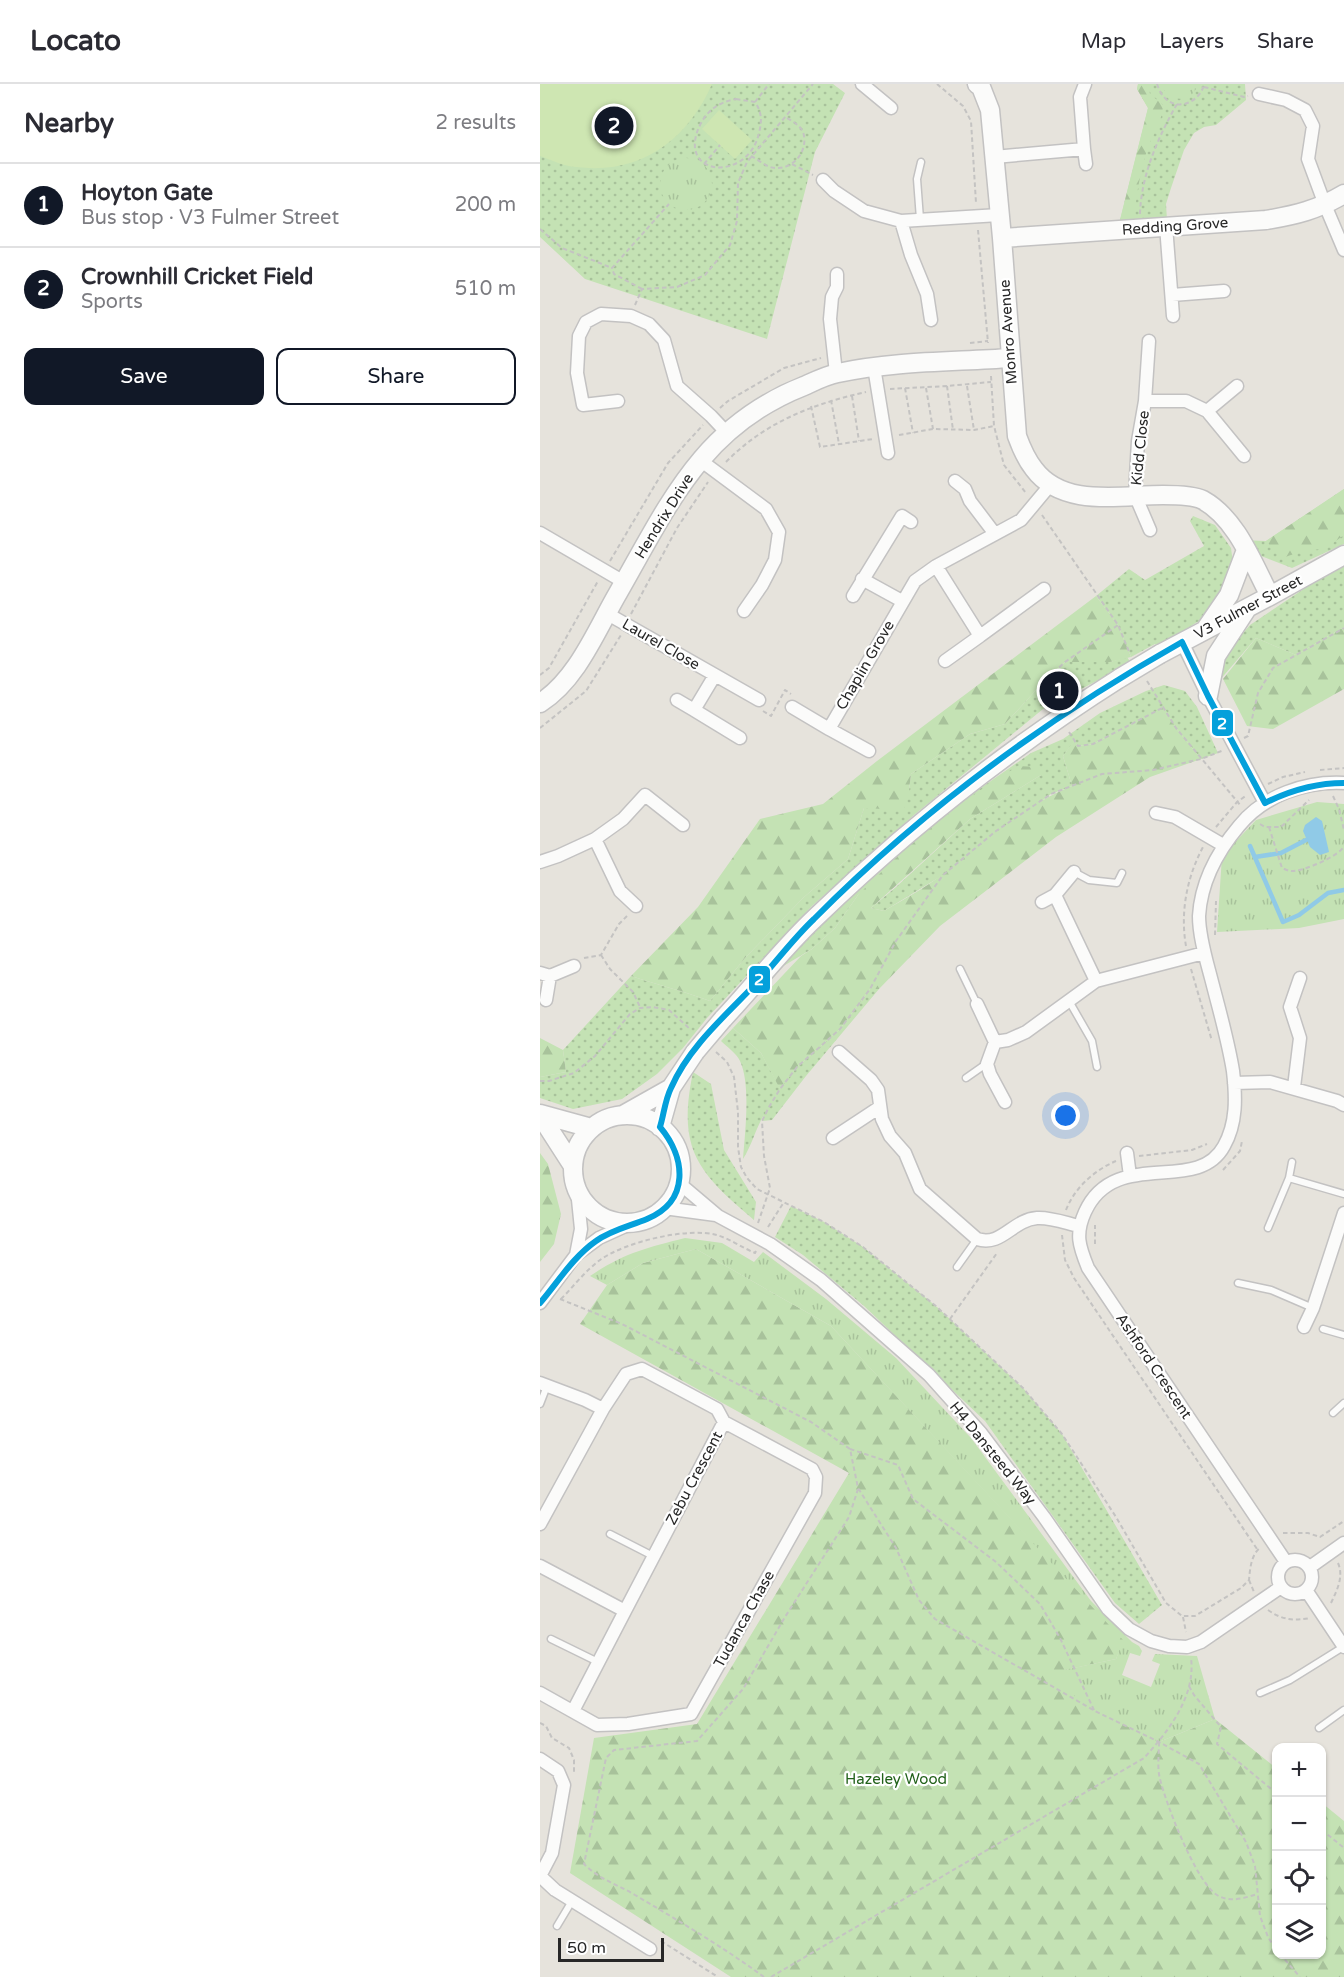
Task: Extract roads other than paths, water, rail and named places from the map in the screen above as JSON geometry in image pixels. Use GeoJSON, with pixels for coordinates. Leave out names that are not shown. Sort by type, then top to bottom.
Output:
{"type":"FeatureCollection","features":[{"type":"Feature","properties":{"kind":"street"},"geometry":{"type":"LineString","coordinates":[[861,84],[891,108]]}},
{"type":"Feature","properties":{"kind":"street","name":"Monro Avenue"},"geometry":{"type":"LineString","coordinates":[[977,84],[981,87],[990,110],[1017,436],[1034,470],[1051,484],[1077,496],[1175,495],[1202,499],[1225,517],[1246,550],[1270,596]]}},
{"type":"Feature","properties":{"kind":"street"},"geometry":{"type":"LineString","coordinates":[[1085,84],[1080,97],[1086,164]]}},
{"type":"Feature","properties":{"kind":"street"},"geometry":{"type":"LineString","coordinates":[[1259,94],[1286,100],[1305,110],[1312,126],[1308,159],[1324,205],[1344,250]]}},
{"type":"Feature","properties":{"kind":"street"},"geometry":{"type":"LineString","coordinates":[[994,157],[1084,149]]}},
{"type":"Feature","properties":{"kind":"street"},"geometry":{"type":"LineString","coordinates":[[823,180],[834,191],[864,211],[901,221],[999,215]]}},
{"type":"Feature","properties":{"kind":"street","name":"Redding Grove"},"geometry":{"type":"LineString","coordinates":[[1002,238],[1266,220],[1300,214],[1344,194]]}},
{"type":"Feature","properties":{"kind":"street"},"geometry":{"type":"LineString","coordinates":[[901,221],[911,255],[927,294],[931,320]]}},
{"type":"Feature","properties":{"kind":"street"},"geometry":{"type":"LineString","coordinates":[[1166,226],[1173,316]]}},
{"type":"Feature","properties":{"kind":"street"},"geometry":{"type":"LineString","coordinates":[[836,373],[832,355],[830,319],[832,297],[837,287],[837,274]]}},
{"type":"Feature","properties":{"kind":"street"},"geometry":{"type":"LineString","coordinates":[[1172,295],[1224,291]]}},
{"type":"Feature","properties":{"kind":"street"},"geometry":{"type":"LineString","coordinates":[[618,401],[583,405],[577,373],[579,336],[586,322],[601,314],[631,315],[650,324],[664,340],[677,386],[726,432]]}},
{"type":"Feature","properties":{"kind":"street","name":"Kidd Close"},"geometry":{"type":"LineString","coordinates":[[1135,495],[1138,441],[1149,341]]}},
{"type":"Feature","properties":{"kind":"street","name":"Hendrix Drive"},"geometry":{"type":"LineString","coordinates":[[541,700],[574,670],[675,494],[700,460],[726,432],[747,416],[783,394],[836,373],[874,367],[1010,358]]}},
{"type":"Feature","properties":{"kind":"street"},"geometry":{"type":"LineString","coordinates":[[874,367],[888,453]]}},
{"type":"Feature","properties":{"kind":"street"},"geometry":{"type":"LineString","coordinates":[[1237,386],[1207,411],[1244,456]]}},
{"type":"Feature","properties":{"kind":"street","name":"Kidd Close"},"geometry":{"type":"LineString","coordinates":[[1144,401],[1186,401],[1207,411]]}},
{"type":"Feature","properties":{"kind":"street"},"geometry":{"type":"LineString","coordinates":[[700,460],[766,509],[779,532],[775,560],[762,585],[744,611]]}},
{"type":"Feature","properties":{"kind":"street"},"geometry":{"type":"LineString","coordinates":[[955,481],[965,489],[970,501],[995,534]]}},
{"type":"Feature","properties":{"kind":"street","name":"Chaplin Grove"},"geometry":{"type":"LineString","coordinates":[[829,729],[915,581],[936,566],[1021,520],[1051,484]]}},
{"type":"Feature","properties":{"kind":"street"},"geometry":{"type":"LineString","coordinates":[[1135,495],[1150,530]]}},
{"type":"Feature","properties":{"kind":"street"},"geometry":{"type":"LineString","coordinates":[[853,596],[902,516],[911,522]]}},
{"type":"Feature","properties":{"kind":"street"},"geometry":{"type":"LineString","coordinates":[[540,533],[624,582]]}},
{"type":"Feature","properties":{"kind":"street"},"geometry":{"type":"LineString","coordinates":[[1204,631],[1229,594],[1246,550]]}},
{"type":"Feature","properties":{"kind":"street","name":"V3 Fulmer Street"},"geometry":{"type":"LineString","coordinates":[[660,1126],[671,1088],[695,1052],[723,1019],[814,919],[964,788],[1059,716],[1120,678],[1344,555]]}},
{"type":"Feature","properties":{"kind":"street"},"geometry":{"type":"LineString","coordinates":[[936,566],[980,636]]}},
{"type":"Feature","properties":{"kind":"street"},"geometry":{"type":"LineString","coordinates":[[862,579],[902,601]]}},
{"type":"Feature","properties":{"kind":"street"},"geometry":{"type":"LineString","coordinates":[[945,661],[1044,589]]}},
{"type":"Feature","properties":{"kind":"street"},"geometry":{"type":"LineString","coordinates":[[1208,696],[1216,656],[1247,608]]}},
{"type":"Feature","properties":{"kind":"street","name":"Laurel Close"},"geometry":{"type":"LineString","coordinates":[[606,613],[759,700]]}},
{"type":"Feature","properties":{"kind":"street"},"geometry":{"type":"LineString","coordinates":[[1182,642],[1265,803]]}},
{"type":"Feature","properties":{"kind":"street","name":"Laurel Close"},"geometry":{"type":"LineString","coordinates":[[694,710],[715,675]]}},
{"type":"Feature","properties":{"kind":"street"},"geometry":{"type":"LineString","coordinates":[[677,700],[740,738]]}},
{"type":"Feature","properties":{"kind":"street"},"geometry":{"type":"LineString","coordinates":[[792,707],[868,751]]}},
{"type":"Feature","properties":{"kind":"street"},"geometry":{"type":"LineString","coordinates":[[839,1052],[871,1080],[878,1090],[882,1119],[890,1136],[905,1152],[920,1189],[977,1239],[987,1242],[998,1239],[1017,1224],[1037,1218],[1079,1226],[1088,1205],[1103,1188],[1118,1178],[1184,1171],[1204,1165],[1220,1155],[1231,1134],[1236,1105],[1230,1051],[1204,954],[1200,916],[1208,876],[1223,845],[1248,815],[1265,803],[1294,789],[1324,782],[1344,783]]}},
{"type":"Feature","properties":{"kind":"street"},"geometry":{"type":"LineString","coordinates":[[540,862],[595,839],[622,819],[645,795],[683,825]]}},
{"type":"Feature","properties":{"kind":"street"},"geometry":{"type":"LineString","coordinates":[[1156,813],[1176,817],[1223,845]]}},
{"type":"Feature","properties":{"kind":"street"},"geometry":{"type":"LineString","coordinates":[[595,839],[620,891],[636,906]]}},
{"type":"Feature","properties":{"kind":"street"},"geometry":{"type":"LineString","coordinates":[[1042,902],[1055,895],[1074,872]]}},
{"type":"Feature","properties":{"kind":"street"},"geometry":{"type":"LineString","coordinates":[[1055,895],[1096,981]]}},
{"type":"Feature","properties":{"kind":"street"},"geometry":{"type":"LineString","coordinates":[[995,1042],[1008,1040],[1026,1032],[1096,981],[1204,954]]}},
{"type":"Feature","properties":{"kind":"street"},"geometry":{"type":"LineString","coordinates":[[546,1000],[545,974],[574,966]]}},
{"type":"Feature","properties":{"kind":"street"},"geometry":{"type":"LineString","coordinates":[[1294,1088],[1300,1038],[1290,1007],[1300,978]]}},
{"type":"Feature","properties":{"kind":"street"},"geometry":{"type":"LineString","coordinates":[[977,1004],[995,1042],[987,1064],[1005,1102]]}},
{"type":"Feature","properties":{"kind":"street"},"geometry":{"type":"LineString","coordinates":[[1234,1083],[1270,1082],[1344,1105]]}},
{"type":"Feature","properties":{"kind":"street","name":"V3 Fulmer Street"},"geometry":{"type":"LineString","coordinates":[[623,1115],[671,1088]]}},
{"type":"Feature","properties":{"kind":"street"},"geometry":{"type":"LineString","coordinates":[[833,1138],[880,1107]]}},
{"type":"Feature","properties":{"kind":"street"},"geometry":{"type":"LineString","coordinates":[[540,1114],[591,1128]]}},
{"type":"Feature","properties":{"kind":"street"},"geometry":{"type":"LineString","coordinates":[[540,1114],[573,1166]]}},
{"type":"Feature","properties":{"kind":"street"},"geometry":{"type":"LineString","coordinates":[[540,1304],[576,1255],[599,1238],[632,1223],[650,1218],[674,1197],[679,1183],[680,1158],[673,1141],[660,1126],[643,1118],[623,1115],[606,1119],[591,1128],[582,1139],[573,1166],[581,1229],[576,1255]]}},
{"type":"Feature","properties":{"kind":"street"},"geometry":{"type":"LineString","coordinates":[[1127,1155],[1130,1176]]}},
{"type":"Feature","properties":{"kind":"street","name":"H4 Dansteed Way"},"geometry":{"type":"LineString","coordinates":[[679,1183],[717,1216],[757,1237],[820,1280],[929,1375],[981,1433],[1044,1516],[1108,1609],[1129,1629],[1151,1641],[1169,1646],[1188,1646],[1201,1642],[1281,1587]]}},
{"type":"Feature","properties":{"kind":"street"},"geometry":{"type":"LineString","coordinates":[[577,1190],[594,1212],[618,1223],[632,1223]]}},
{"type":"Feature","properties":{"kind":"street","name":"H4 Dansteed Way"},"geometry":{"type":"LineString","coordinates":[[664,1208],[717,1216]]}},
{"type":"Feature","properties":{"kind":"street"},"geometry":{"type":"LineString","coordinates":[[1304,1327],[1342,1229],[1344,1213]]}},
{"type":"Feature","properties":{"kind":"street","name":"Ashford Crescent"},"geometry":{"type":"LineString","coordinates":[[1079,1226],[1080,1247],[1088,1268],[1286,1562]]}},
{"type":"Feature","properties":{"kind":"street","name":"Zebu Crescent"},"geometry":{"type":"LineString","coordinates":[[540,1524],[603,1409],[626,1374],[642,1369],[717,1409],[724,1422],[573,1710]]}},
{"type":"Feature","properties":{"kind":"street"},"geometry":{"type":"LineString","coordinates":[[543,1384],[603,1409]]}},
{"type":"Feature","properties":{"kind":"street","name":"Tudanca Chase"},"geometry":{"type":"LineString","coordinates":[[540,1694],[597,1725],[628,1724],[691,1714],[815,1493],[816,1477],[812,1469],[724,1422]]}},
{"type":"Feature","properties":{"kind":"street"},"geometry":{"type":"LineString","coordinates":[[1310,1567],[1344,1543]]}},
{"type":"Feature","properties":{"kind":"street"},"geometry":{"type":"LineString","coordinates":[[1302,1560],[1310,1567],[1313,1577],[1310,1586],[1302,1593],[1290,1594],[1281,1587],[1278,1576],[1286,1562],[1302,1560]]}},
{"type":"Feature","properties":{"kind":"street"},"geometry":{"type":"LineString","coordinates":[[540,1566],[625,1611]]}},
{"type":"Feature","properties":{"kind":"street"},"geometry":{"type":"LineString","coordinates":[[1306,1590],[1344,1646]]}},
{"type":"Feature","properties":{"kind":"street"},"geometry":{"type":"LineString","coordinates":[[540,1759],[558,1771],[564,1785],[552,1853],[540,1876],[555,1890],[650,1949]]}},
{"type":"Feature","properties":{"kind":"lane"},"geometry":{"type":"LineString","coordinates":[[920,219],[917,179],[921,162]]}},
{"type":"Feature","properties":{"kind":"lane"},"geometry":{"type":"LineString","coordinates":[[1074,872],[1089,880],[1117,883],[1122,873]]}},
{"type":"Feature","properties":{"kind":"lane"},"geometry":{"type":"LineString","coordinates":[[960,969],[977,1004]]}},
{"type":"Feature","properties":{"kind":"lane"},"geometry":{"type":"LineString","coordinates":[[1069,1000],[1092,1041],[1097,1067]]}},
{"type":"Feature","properties":{"kind":"lane"},"geometry":{"type":"LineString","coordinates":[[966,1078],[987,1064]]}},
{"type":"Feature","properties":{"kind":"lane"},"geometry":{"type":"LineString","coordinates":[[1268,1228],[1289,1178],[1292,1162]]}},
{"type":"Feature","properties":{"kind":"lane"},"geometry":{"type":"LineString","coordinates":[[1289,1178],[1344,1194]]}},
{"type":"Feature","properties":{"kind":"lane"},"geometry":{"type":"LineString","coordinates":[[957,1267],[977,1239]]}},
{"type":"Feature","properties":{"kind":"lane"},"geometry":{"type":"LineString","coordinates":[[1238,1283],[1271,1290],[1313,1308]]}},
{"type":"Feature","properties":{"kind":"lane"},"geometry":{"type":"LineString","coordinates":[[1323,1329],[1344,1335]]}},
{"type":"Feature","properties":{"kind":"lane"},"geometry":{"type":"LineString","coordinates":[[540,1404],[543,1384]]}},
{"type":"Feature","properties":{"kind":"lane"},"geometry":{"type":"LineString","coordinates":[[1333,1413],[1344,1403]]}},
{"type":"Feature","properties":{"kind":"lane"},"geometry":{"type":"LineString","coordinates":[[610,1534],[653,1556]]}},
{"type":"Feature","properties":{"kind":"lane"},"geometry":{"type":"LineString","coordinates":[[551,1639],[598,1662]]}},
{"type":"Feature","properties":{"kind":"lane"},"geometry":{"type":"LineString","coordinates":[[1260,1693],[1290,1680],[1344,1646]]}},
{"type":"Feature","properties":{"kind":"lane"},"geometry":{"type":"LineString","coordinates":[[1319,1728],[1344,1710]]}},
{"type":"Feature","properties":{"kind":"lane"},"geometry":{"type":"LineString","coordinates":[[557,1926],[572,1900]]}},
{"type":"Feature","properties":{"kind":"water"},"geometry":{"type":"Polygon","coordinates":[[[1316,817],[1322,821],[1329,852],[1320,855],[1310,847],[1303,831],[1305,825],[1316,817]]]}},
{"type":"Feature","properties":{"kind":"waterway"},"geometry":{"type":"LineString","coordinates":[[1255,857],[1281,853],[1306,840]]}},
{"type":"Feature","properties":{"kind":"waterway"},"geometry":{"type":"LineString","coordinates":[[1250,846],[1283,922],[1299,915],[1328,893],[1344,890]]}},
{"type":"Feature","properties":{"kind":"place","name":"Crownhill Cricket Field"},"geometry":{"type":"Point","coordinates":[614,126]}},
{"type":"Feature","properties":{"kind":"place","name":"Hoyton Gate"},"geometry":{"type":"Point","coordinates":[1059,691]}},
{"type":"Feature","properties":{"kind":"park label","name":"Hazeley Wood"},"geometry":{"type":"Point","coordinates":[896,1779]}}]}
